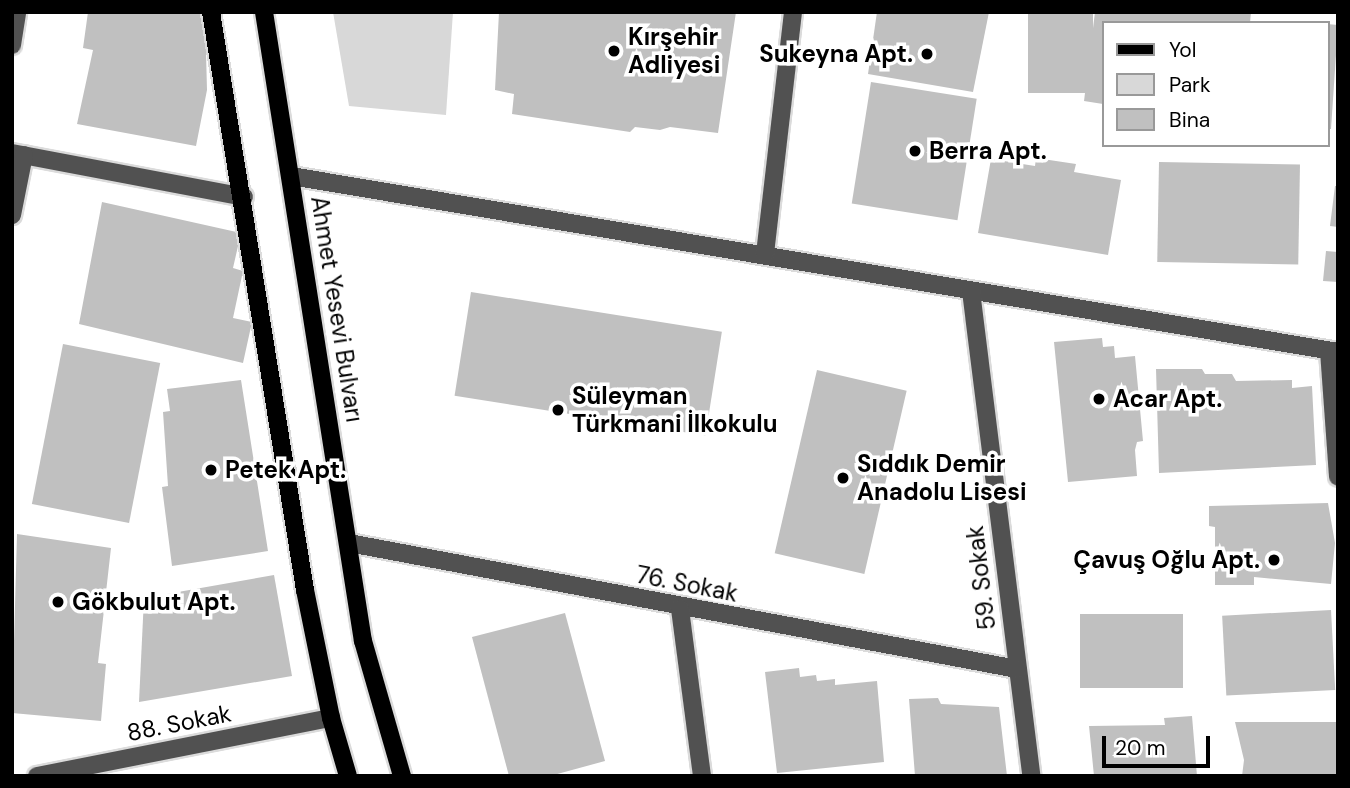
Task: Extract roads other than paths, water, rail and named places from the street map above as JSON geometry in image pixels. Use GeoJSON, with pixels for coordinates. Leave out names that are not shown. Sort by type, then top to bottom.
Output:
{"type":"FeatureCollection","features":[{"type":"Feature","properties":{"kind":"main road"},"geometry":{"type":"LineString","coordinates":[[211,12],[244,197],[305,590],[331,718],[348,776]]}},
{"type":"Feature","properties":{"kind":"main road","name":"Ahmet Yesevi Bulvarı"},"geometry":{"type":"LineString","coordinates":[[264,12],[363,641],[402,776]]}},
{"type":"Feature","properties":{"kind":"street"},"geometry":{"type":"LineString","coordinates":[[12,46],[17,12]]}},
{"type":"Feature","properties":{"kind":"street"},"geometry":{"type":"LineString","coordinates":[[765,254],[793,12]]}},
{"type":"Feature","properties":{"kind":"street"},"geometry":{"type":"LineString","coordinates":[[12,215],[18,154],[244,197]]}},
{"type":"Feature","properties":{"kind":"street"},"geometry":{"type":"LineString","coordinates":[[291,176],[1333,352],[1338,478]]}},
{"type":"Feature","properties":{"kind":"street","name":"59. Sokak"},"geometry":{"type":"LineString","coordinates":[[971,291],[1031,776]]}},
{"type":"Feature","properties":{"kind":"street","name":"76. Sokak"},"geometry":{"type":"LineString","coordinates":[[349,543],[680,609],[1017,669]]}},
{"type":"Feature","properties":{"kind":"street"},"geometry":{"type":"LineString","coordinates":[[680,609],[702,776]]}},
{"type":"Feature","properties":{"kind":"street","name":"88. Sokak"},"geometry":{"type":"LineString","coordinates":[[37,776],[331,718]]}},
{"type":"Feature","properties":{"kind":"place","name":"Kırşehir Adliyesi"},"geometry":{"type":"Point","coordinates":[614,51]}},
{"type":"Feature","properties":{"kind":"place","name":"Sukeyna Apt."},"geometry":{"type":"Point","coordinates":[927,54]}},
{"type":"Feature","properties":{"kind":"place","name":"Berra Apt."},"geometry":{"type":"Point","coordinates":[915,151]}},
{"type":"Feature","properties":{"kind":"place","name":"Acar Apt."},"geometry":{"type":"Point","coordinates":[1099,399]}},
{"type":"Feature","properties":{"kind":"place","name":"Süleyman Türkmani İlkokulu"},"geometry":{"type":"Point","coordinates":[558,410]}},
{"type":"Feature","properties":{"kind":"place","name":"Petek Apt."},"geometry":{"type":"Point","coordinates":[211,470]}},
{"type":"Feature","properties":{"kind":"place","name":"Sıddık Demir Anadolu Lisesi"},"geometry":{"type":"Point","coordinates":[843,478]}},
{"type":"Feature","properties":{"kind":"place","name":"Çavuş Oğlu Apt."},"geometry":{"type":"Point","coordinates":[1274,560]}},
{"type":"Feature","properties":{"kind":"place","name":"Gökbulut Apt."},"geometry":{"type":"Point","coordinates":[58,602]}}]}
